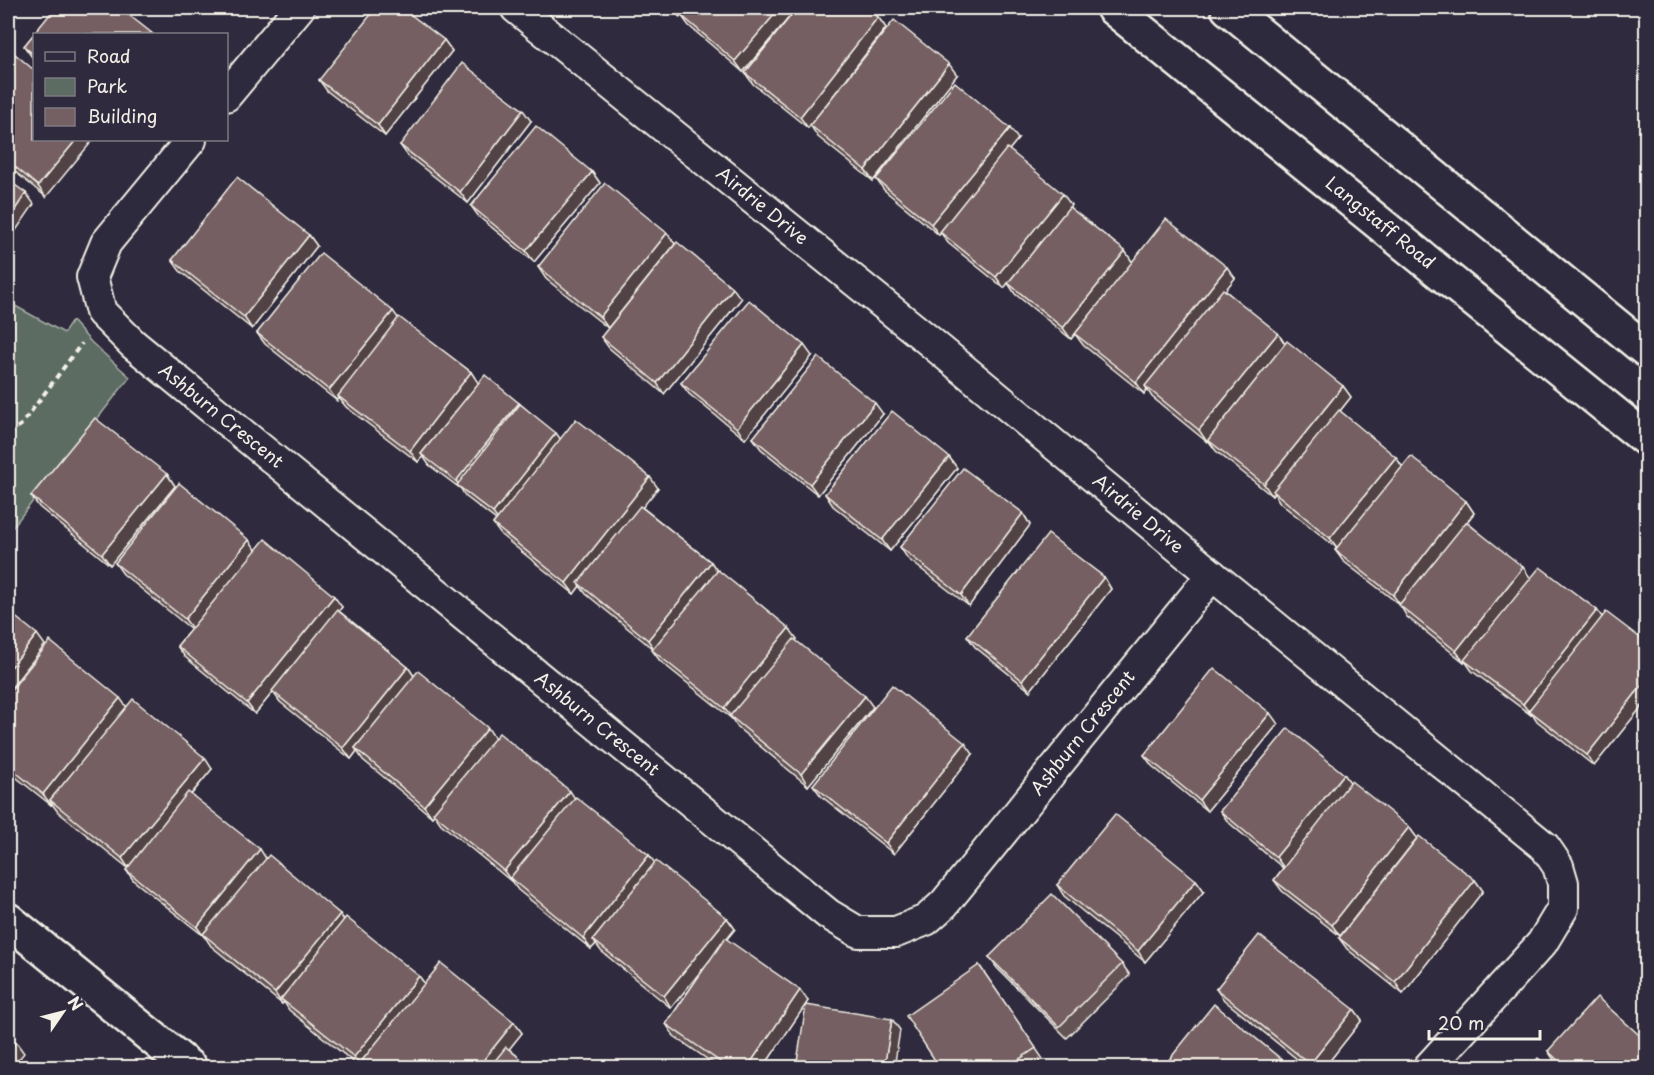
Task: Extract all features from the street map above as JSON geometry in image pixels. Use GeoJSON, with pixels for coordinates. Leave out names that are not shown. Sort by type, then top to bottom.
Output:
{"type":"FeatureCollection","features":[{"type":"Feature","properties":{"kind":"main road","name":"Langstaff Road"},"geometry":{"type":"LineString","coordinates":[[1113,8],[1647,439]]}},
{"type":"Feature","properties":{"kind":"main road"},"geometry":{"type":"LineString","coordinates":[[1228,8],[1647,350]]}},
{"type":"Feature","properties":{"kind":"main road"},"geometry":{"type":"LineString","coordinates":[[8,920],[190,1068]]}},
{"type":"Feature","properties":{"kind":"street"},"geometry":{"type":"LineString","coordinates":[[228,94],[299,8]]}},
{"type":"Feature","properties":{"kind":"street","name":"Airdrie Drive"},"geometry":{"type":"LineString","coordinates":[[516,8],[928,340],[1545,847],[1558,866],[1563,884],[1563,908],[1542,942],[1428,1068]]}},
{"type":"Feature","properties":{"kind":"street","name":"Ashburn Crescent"},"geometry":{"type":"LineString","coordinates":[[189,141],[106,243],[92,277],[101,312],[142,352],[828,914],[858,932],[896,932],[926,920],[944,904],[1212,575]]}},
{"type":"Feature","properties":{"kind":"path"},"geometry":{"type":"LineString","coordinates":[[8,433],[21,424],[82,343]]}},
{"type":"Feature","properties":{"kind":"green space"},"geometry":{"type":"Polygon","coordinates":[[[8,302],[64,333],[72,321],[92,343],[130,377],[8,533],[8,302]]]}},
{"type":"Feature","properties":{"kind":"building"},"geometry":{"type":"Polygon","coordinates":[[[55,8],[120,8],[152,33],[35,33],[55,8]]]}},
{"type":"Feature","properties":{"kind":"building"},"geometry":{"type":"Polygon","coordinates":[[[376,8],[402,8],[444,40],[378,125],[319,80],[376,8]]]}},
{"type":"Feature","properties":{"kind":"building"},"geometry":{"type":"Polygon","coordinates":[[[687,8],[780,8],[735,61],[681,15],[687,8]]]}},
{"type":"Feature","properties":{"kind":"building"},"geometry":{"type":"Polygon","coordinates":[[[797,8],[866,8],[878,17],[800,117],[745,73],[797,8]]]}},
{"type":"Feature","properties":{"kind":"building"},"geometry":{"type":"Polygon","coordinates":[[[894,20],[949,64],[865,170],[810,125],[894,20]]]}},
{"type":"Feature","properties":{"kind":"building"},"geometry":{"type":"Polygon","coordinates":[[[33,35],[33,54],[24,46],[33,35]]]}},
{"type":"Feature","properties":{"kind":"building"},"geometry":{"type":"Polygon","coordinates":[[[15,54],[33,69],[33,141],[75,141],[38,186],[8,161],[8,64],[15,54]]]}},
{"type":"Feature","properties":{"kind":"building"},"geometry":{"type":"Polygon","coordinates":[[[462,63],[523,110],[460,192],[400,145],[462,63]]]}},
{"type":"Feature","properties":{"kind":"building"},"geometry":{"type":"Polygon","coordinates":[[[955,82],[1010,128],[931,224],[876,179],[955,82]]]}},
{"type":"Feature","properties":{"kind":"building"},"geometry":{"type":"Polygon","coordinates":[[[536,126],[592,172],[526,251],[471,206],[536,126]]]}},
{"type":"Feature","properties":{"kind":"building"},"geometry":{"type":"Polygon","coordinates":[[[1007,148],[1063,194],[996,277],[940,232],[1007,148]]]}},
{"type":"Feature","properties":{"kind":"building"},"geometry":{"type":"Polygon","coordinates":[[[237,177],[309,235],[244,317],[172,260],[237,177]]]}},
{"type":"Feature","properties":{"kind":"building"},"geometry":{"type":"Polygon","coordinates":[[[8,180],[26,193],[8,220],[8,180]]]}},
{"type":"Feature","properties":{"kind":"building"},"geometry":{"type":"Polygon","coordinates":[[[605,183],[667,233],[600,317],[538,267],[605,183]]]}},
{"type":"Feature","properties":{"kind":"building"},"geometry":{"type":"Polygon","coordinates":[[[1069,207],[1125,251],[1063,328],[1008,283],[1069,207]]]}},
{"type":"Feature","properties":{"kind":"building"},"geometry":{"type":"Polygon","coordinates":[[[1166,219],[1227,267],[1136,382],[1075,334],[1166,219]]]}},
{"type":"Feature","properties":{"kind":"building"},"geometry":{"type":"Polygon","coordinates":[[[677,242],[733,288],[657,383],[601,337],[677,242]]]}},
{"type":"Feature","properties":{"kind":"building"},"geometry":{"type":"Polygon","coordinates":[[[321,253],[393,311],[329,390],[257,333],[321,253]]]}},
{"type":"Feature","properties":{"kind":"building"},"geometry":{"type":"Polygon","coordinates":[[[1223,289],[1278,333],[1199,430],[1145,386],[1223,289]]]}},
{"type":"Feature","properties":{"kind":"building"},"geometry":{"type":"Polygon","coordinates":[[[749,300],[804,345],[737,428],[681,383],[749,300]]]}},
{"type":"Feature","properties":{"kind":"building"},"geometry":{"type":"Polygon","coordinates":[[[399,317],[471,372],[410,451],[338,396],[399,317]]]}},
{"type":"Feature","properties":{"kind":"building"},"geometry":{"type":"Polygon","coordinates":[[[1287,341],[1343,386],[1264,484],[1208,440],[1287,341]]]}},
{"type":"Feature","properties":{"kind":"building"},"geometry":{"type":"Polygon","coordinates":[[[818,357],[875,403],[810,484],[753,438],[818,357]]]}},
{"type":"Feature","properties":{"kind":"building"},"geometry":{"type":"Polygon","coordinates":[[[485,375],[519,403],[456,481],[421,454],[485,375]]]}},
{"type":"Feature","properties":{"kind":"building"},"geometry":{"type":"Polygon","coordinates":[[[520,404],[556,433],[493,513],[457,485],[520,404]]]}},
{"type":"Feature","properties":{"kind":"building"},"geometry":{"type":"Polygon","coordinates":[[[1339,410],[1396,457],[1330,538],[1273,491],[1339,410]]]}},
{"type":"Feature","properties":{"kind":"building"},"geometry":{"type":"Polygon","coordinates":[[[892,411],[949,457],[882,540],[825,494],[892,411]]]}},
{"type":"Feature","properties":{"kind":"building"},"geometry":{"type":"Polygon","coordinates":[[[95,418],[167,474],[102,554],[31,496],[95,418]]]}},
{"type":"Feature","properties":{"kind":"building"},"geometry":{"type":"Polygon","coordinates":[[[576,419],[650,477],[566,583],[493,524],[576,419]]]}},
{"type":"Feature","properties":{"kind":"building"},"geometry":{"type":"Polygon","coordinates":[[[1411,456],[1466,501],[1393,595],[1335,550],[1411,456]]]}},
{"type":"Feature","properties":{"kind":"building"},"geometry":{"type":"Polygon","coordinates":[[[963,468],[1023,513],[961,595],[900,547],[963,468]]]}},
{"type":"Feature","properties":{"kind":"building"},"geometry":{"type":"Polygon","coordinates":[[[179,483],[249,540],[185,619],[115,563],[179,483]]]}},
{"type":"Feature","properties":{"kind":"building"},"geometry":{"type":"Polygon","coordinates":[[[640,506],[711,562],[648,640],[578,583],[640,506]]]}},
{"type":"Feature","properties":{"kind":"building"},"geometry":{"type":"Polygon","coordinates":[[[1466,522],[1523,567],[1456,651],[1399,605],[1466,522]]]}},
{"type":"Feature","properties":{"kind":"building"},"geometry":{"type":"Polygon","coordinates":[[[1048,534],[1104,577],[1022,680],[967,636],[1048,534]]]}},
{"type":"Feature","properties":{"kind":"building"},"geometry":{"type":"Polygon","coordinates":[[[265,539],[334,596],[247,703],[177,646],[265,539]]]}},
{"type":"Feature","properties":{"kind":"building"},"geometry":{"type":"Polygon","coordinates":[[[1540,567],[1597,610],[1523,704],[1464,660],[1540,567]]]}},
{"type":"Feature","properties":{"kind":"building"},"geometry":{"type":"Polygon","coordinates":[[[718,570],[789,628],[724,708],[652,650],[718,570]]]}},
{"type":"Feature","properties":{"kind":"building"},"geometry":{"type":"Polygon","coordinates":[[[337,610],[408,667],[343,748],[272,691],[337,610]]]}},
{"type":"Feature","properties":{"kind":"building"},"geometry":{"type":"Polygon","coordinates":[[[8,611],[37,634],[8,671],[8,611]]]}},
{"type":"Feature","properties":{"kind":"building"},"geometry":{"type":"Polygon","coordinates":[[[1606,612],[1647,643],[1647,679],[1587,755],[1529,710],[1606,612]]]}},
{"type":"Feature","properties":{"kind":"building"},"geometry":{"type":"Polygon","coordinates":[[[794,639],[865,696],[801,774],[730,716],[794,639]]]}},
{"type":"Feature","properties":{"kind":"building"},"geometry":{"type":"Polygon","coordinates":[[[50,641],[120,698],[43,794],[8,766],[8,694],[50,641]]]}},
{"type":"Feature","properties":{"kind":"building"},"geometry":{"type":"Polygon","coordinates":[[[1214,668],[1270,713],[1199,800],[1144,755],[1214,668]]]}},
{"type":"Feature","properties":{"kind":"building"},"geometry":{"type":"Polygon","coordinates":[[[418,671],[488,728],[424,806],[355,748],[418,671]]]}},
{"type":"Feature","properties":{"kind":"building"},"geometry":{"type":"Polygon","coordinates":[[[892,685],[965,743],[886,843],[813,785],[892,685]]]}},
{"type":"Feature","properties":{"kind":"building"},"geometry":{"type":"Polygon","coordinates":[[[133,699],[205,758],[122,858],[50,800],[133,699]]]}},
{"type":"Feature","properties":{"kind":"building"},"geometry":{"type":"Polygon","coordinates":[[[1288,728],[1344,774],[1276,857],[1220,811],[1288,728]]]}},
{"type":"Feature","properties":{"kind":"building"},"geometry":{"type":"Polygon","coordinates":[[[499,733],[570,791],[504,871],[433,813],[499,733]]]}},
{"type":"Feature","properties":{"kind":"building"},"geometry":{"type":"Polygon","coordinates":[[[1647,738],[1647,750],[1641,742],[1647,738]]]}},
{"type":"Feature","properties":{"kind":"building"},"geometry":{"type":"Polygon","coordinates":[[[1351,781],[1409,827],[1332,925],[1274,880],[1351,781]]]}},
{"type":"Feature","properties":{"kind":"building"},"geometry":{"type":"Polygon","coordinates":[[[188,792],[260,849],[197,927],[126,870],[188,792]]]}},
{"type":"Feature","properties":{"kind":"building"},"geometry":{"type":"Polygon","coordinates":[[[576,797],[649,855],[583,938],[510,878],[576,797]]]}},
{"type":"Feature","properties":{"kind":"building"},"geometry":{"type":"Polygon","coordinates":[[[1115,814],[1196,880],[1138,951],[1057,885],[1115,814]]]}},
{"type":"Feature","properties":{"kind":"building"},"geometry":{"type":"Polygon","coordinates":[[[1419,836],[1475,880],[1395,982],[1339,938],[1419,836]]]}},
{"type":"Feature","properties":{"kind":"building"},"geometry":{"type":"Polygon","coordinates":[[[269,855],[340,914],[275,993],[203,934],[269,855]]]}},
{"type":"Feature","properties":{"kind":"building"},"geometry":{"type":"Polygon","coordinates":[[[656,861],[727,918],[664,996],[593,940],[656,861]]]}},
{"type":"Feature","properties":{"kind":"building"},"geometry":{"type":"Polygon","coordinates":[[[1052,894],[1122,964],[1059,1027],[989,957],[1052,894]]]}},
{"type":"Feature","properties":{"kind":"building"},"geometry":{"type":"Polygon","coordinates":[[[346,917],[419,976],[354,1057],[281,999],[346,917]]]}},
{"type":"Feature","properties":{"kind":"building"},"geometry":{"type":"Polygon","coordinates":[[[1259,935],[1354,1009],[1310,1064],[1216,989],[1259,935]]]}},
{"type":"Feature","properties":{"kind":"building"},"geometry":{"type":"Polygon","coordinates":[[[725,938],[800,990],[747,1068],[729,1068],[666,1024],[725,938]]]}},
{"type":"Feature","properties":{"kind":"building"},"geometry":{"type":"Polygon","coordinates":[[[441,963],[514,1022],[477,1068],[366,1068],[360,1063],[441,963]]]}},
{"type":"Feature","properties":{"kind":"building"},"geometry":{"type":"Polygon","coordinates":[[[979,965],[1036,1048],[1006,1068],[940,1068],[906,1016],[979,965]]]}},
{"type":"Feature","properties":{"kind":"building"},"geometry":{"type":"Polygon","coordinates":[[[1597,997],[1647,1042],[1647,1068],[1566,1068],[1548,1051],[1597,997]]]}},
{"type":"Feature","properties":{"kind":"building"},"geometry":{"type":"Polygon","coordinates":[[[1214,1004],[1292,1068],[1176,1068],[1168,1061],[1214,1004]]]}},
{"type":"Feature","properties":{"kind":"building"},"geometry":{"type":"Polygon","coordinates":[[[806,1005],[892,1019],[884,1068],[796,1068],[806,1005]]]}},
{"type":"Feature","properties":{"kind":"building"},"geometry":{"type":"Polygon","coordinates":[[[8,1036],[16,1042],[8,1052],[8,1036]]]}},
{"type":"Feature","properties":{"kind":"building"},"geometry":{"type":"Polygon","coordinates":[[[506,1047],[532,1068],[489,1068],[506,1047]]]}},
{"type":"Feature","properties":{"kind":"building"},"geometry":{"type":"Polygon","coordinates":[[[1538,1058],[1549,1068],[1530,1068],[1538,1058]]]}}]}
